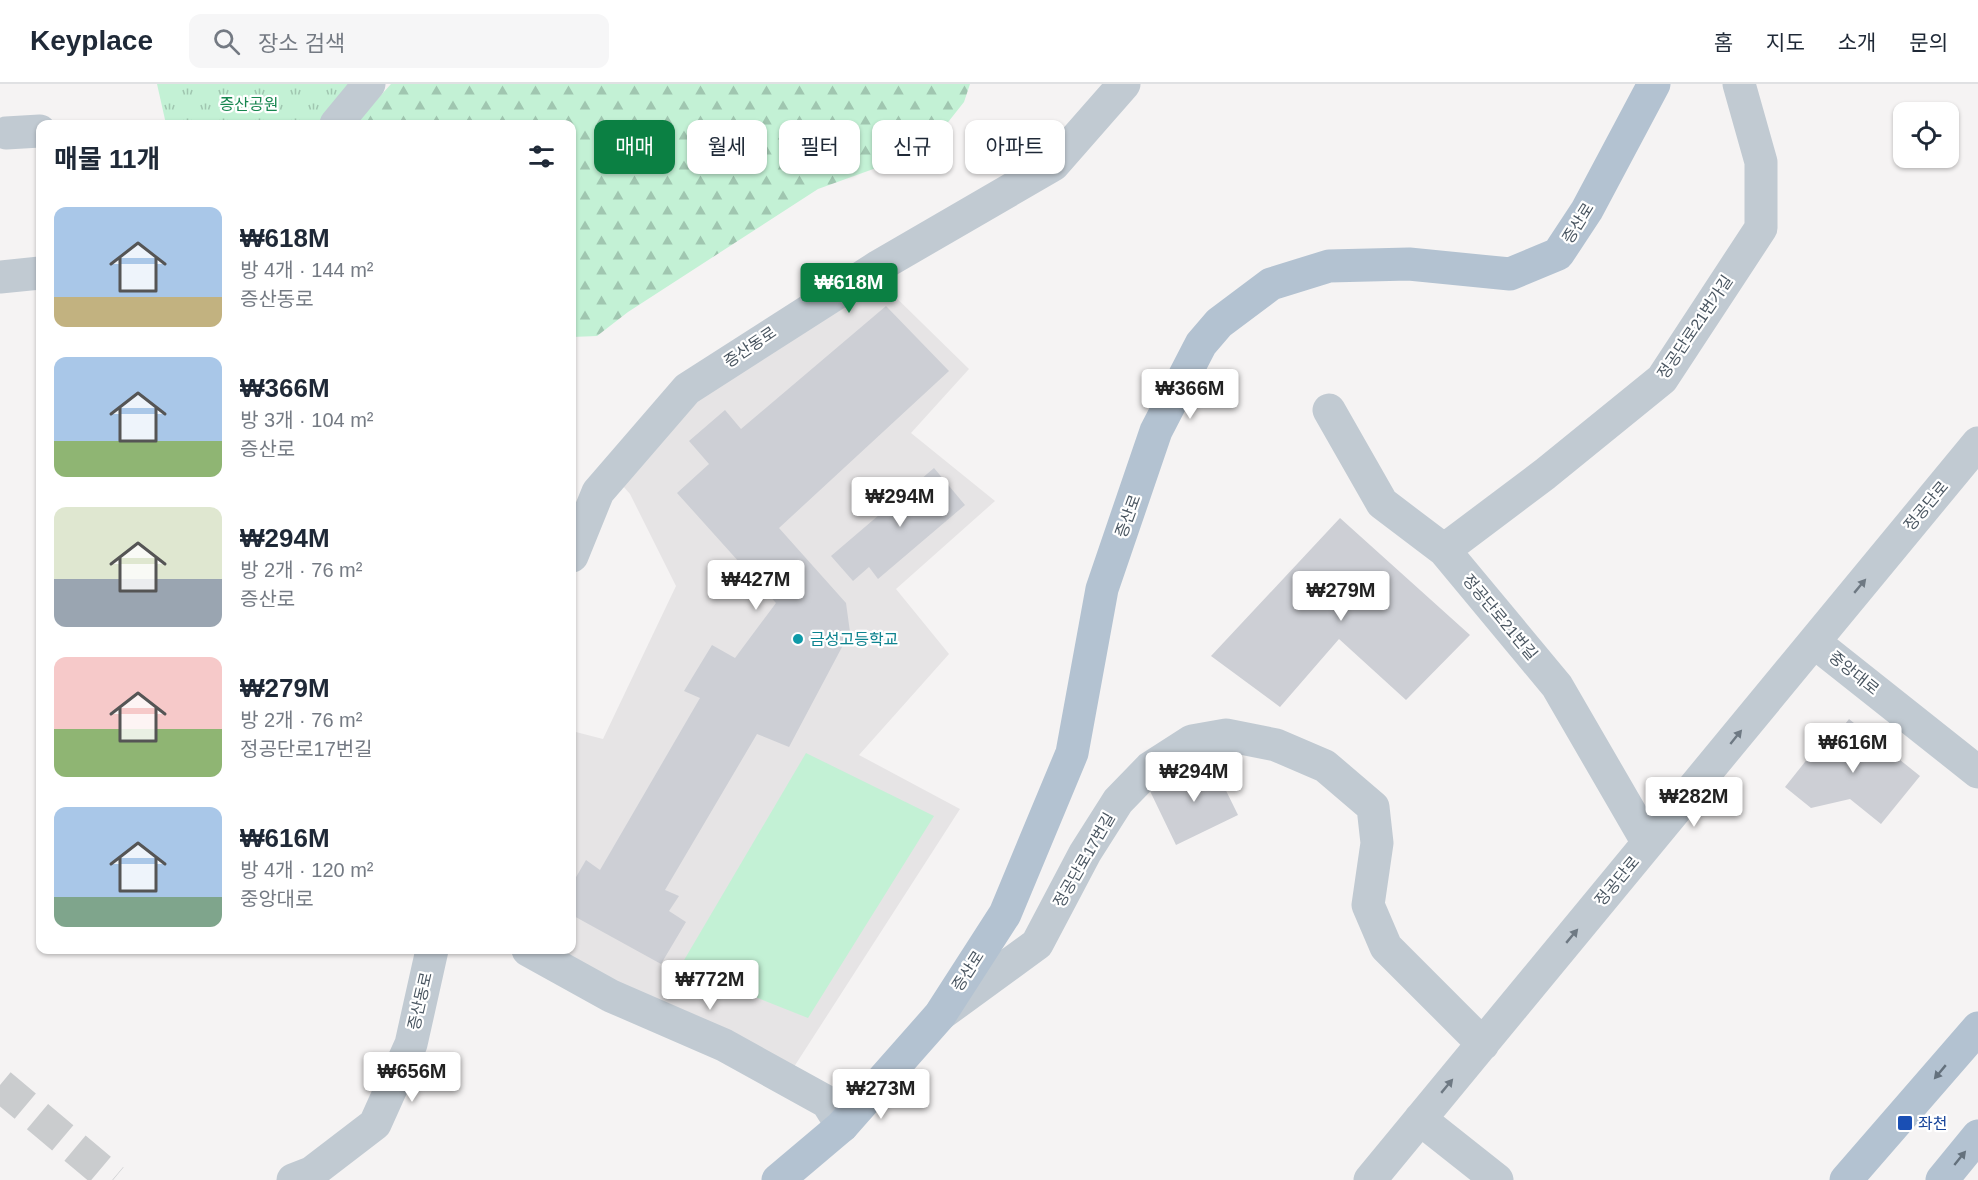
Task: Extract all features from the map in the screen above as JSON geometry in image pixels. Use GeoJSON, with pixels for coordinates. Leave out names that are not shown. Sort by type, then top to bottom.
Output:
{"type":"FeatureCollection","features":[{"type":"Feature","properties":{"kind":"main road","name":"증산로"},"geometry":{"type":"LineString","coordinates":[[778,1180],[842,1126],[940,1015],[1005,914],[1072,753],[1102,589],[1156,431],[1201,344],[1219,323],[1271,284],[1329,266],[1408,264],[1510,274],[1558,254],[1587,210],[1654,84]]}},
{"type":"Feature","properties":{"kind":"main road"},"geometry":{"type":"LineString","coordinates":[[1846,1180],[1978,1028]]}},
{"type":"Feature","properties":{"kind":"main road"},"geometry":{"type":"LineString","coordinates":[[1866,1180],[1889,1132]]}},
{"type":"Feature","properties":{"kind":"main road"},"geometry":{"type":"LineString","coordinates":[[1942,1180],[1978,1136]]}},
{"type":"Feature","properties":{"kind":"street"},"geometry":{"type":"LineString","coordinates":[[339,120],[369,84]]}},
{"type":"Feature","properties":{"kind":"street","name":"증산동로"},"geometry":{"type":"LineString","coordinates":[[576,546],[598,492],[687,389],[879,266],[1053,165],[1124,84]]}},
{"type":"Feature","properties":{"kind":"street","name":"정공단로21번가길"},"geometry":{"type":"LineString","coordinates":[[1444,550],[1545,474],[1662,379],[1761,228],[1761,162],[1739,84]]}},
{"type":"Feature","properties":{"kind":"street"},"geometry":{"type":"LineString","coordinates":[[6,133],[36,131]]}},
{"type":"Feature","properties":{"kind":"street"},"geometry":{"type":"LineString","coordinates":[[0,277],[36,273]]}},
{"type":"Feature","properties":{"kind":"street","name":"정공단로21번길"},"geometry":{"type":"LineString","coordinates":[[1329,410],[1382,503],[1444,550],[1557,686],[1648,843]]}},
{"type":"Feature","properties":{"kind":"street","name":"정공단로"},"geometry":{"type":"LineString","coordinates":[[1370,1180],[1978,443]]}},
{"type":"Feature","properties":{"kind":"street","name":"중앙대로"},"geometry":{"type":"LineString","coordinates":[[1814,642],[1978,772]]}},
{"type":"Feature","properties":{"kind":"street","name":"정공단로17번길"},"geometry":{"type":"LineString","coordinates":[[940,1015],[1037,944],[1085,853],[1119,801],[1150,768],[1192,741],[1226,735],[1276,745],[1325,766],[1373,807],[1377,843],[1368,905],[1386,947],[1483,1044]]}},
{"type":"Feature","properties":{"kind":"street","name":"증산동로"},"geometry":{"type":"LineString","coordinates":[[292,1180],[310,1173],[375,1124],[411,1044],[431,954]]}},
{"type":"Feature","properties":{"kind":"street"},"geometry":{"type":"LineString","coordinates":[[535,954],[611,996],[724,1045],[827,1102],[842,1126]]}},
{"type":"Feature","properties":{"kind":"street"},"geometry":{"type":"LineString","coordinates":[[1420,1119],[1497,1180]]}},
{"type":"Feature","properties":{"kind":"shaded area"},"geometry":{"type":"Polygon","coordinates":[[[875,277],[969,369],[911,433],[995,501],[896,589],[949,654],[859,755],[960,809],[792,1070],[544,954],[576,954],[576,732],[603,739],[676,586],[630,494],[623,486],[699,393],[875,277]]]}},
{"type":"Feature","properties":{"kind":"green space","name":"증산공원"},"geometry":{"type":"Polygon","coordinates":[[[157,84],[355,84],[324,120],[165,120],[157,84]]]}},
{"type":"Feature","properties":{"kind":"green space"},"geometry":{"type":"Polygon","coordinates":[[[391,84],[970,84],[964,102],[950,120],[872,120],[872,170],[860,174],[860,120],[779,120],[779,174],[860,174],[818,189],[628,312],[597,336],[576,337],[576,120],[359,120],[391,84]]]}},
{"type":"Feature","properties":{"kind":"green space"},"geometry":{"type":"Polygon","coordinates":[[[806,753],[934,816],[808,1018],[680,967],[806,753]]]}},
{"type":"Feature","properties":{"kind":"building","name":"금성고등학교"},"geometry":{"type":"Polygon","coordinates":[[[886,306],[949,371],[779,528],[846,603],[850,632],[789,747],[757,734],[665,890],[679,896],[669,911],[686,922],[661,964],[576,917],[576,877],[586,860],[600,870],[700,698],[684,691],[712,645],[735,658],[776,603],[677,493],[709,464],[689,441],[725,410],[741,429],[886,306]]]}},
{"type":"Feature","properties":{"kind":"building"},"geometry":{"type":"Polygon","coordinates":[[[934,468],[965,505],[878,579],[869,567],[853,581],[831,556],[934,468]]]}},
{"type":"Feature","properties":{"kind":"building"},"geometry":{"type":"Polygon","coordinates":[[[1340,518],[1470,635],[1406,700],[1339,639],[1280,707],[1211,656],[1340,518]]]}},
{"type":"Feature","properties":{"kind":"building"},"geometry":{"type":"Polygon","coordinates":[[[1849,719],[1920,776],[1881,824],[1850,799],[1811,808],[1785,787],[1828,733],[1834,738],[1849,719]]]}},
{"type":"Feature","properties":{"kind":"building"},"geometry":{"type":"Polygon","coordinates":[[[1212,762],[1238,815],[1176,845],[1150,791],[1212,762]]]}},
{"type":"Feature","properties":{"kind":"tunnel"},"geometry":{"type":"LineString","coordinates":[[0,1085],[113,1180]]}},
{"type":"Feature","properties":{"kind":"place","name":"금성고등학교"},"geometry":{"type":"Point","coordinates":[798,639]}},
{"type":"Feature","properties":{"kind":"place","name":"좌천"},"geometry":{"type":"Point","coordinates":[1905,1123]}}]}
